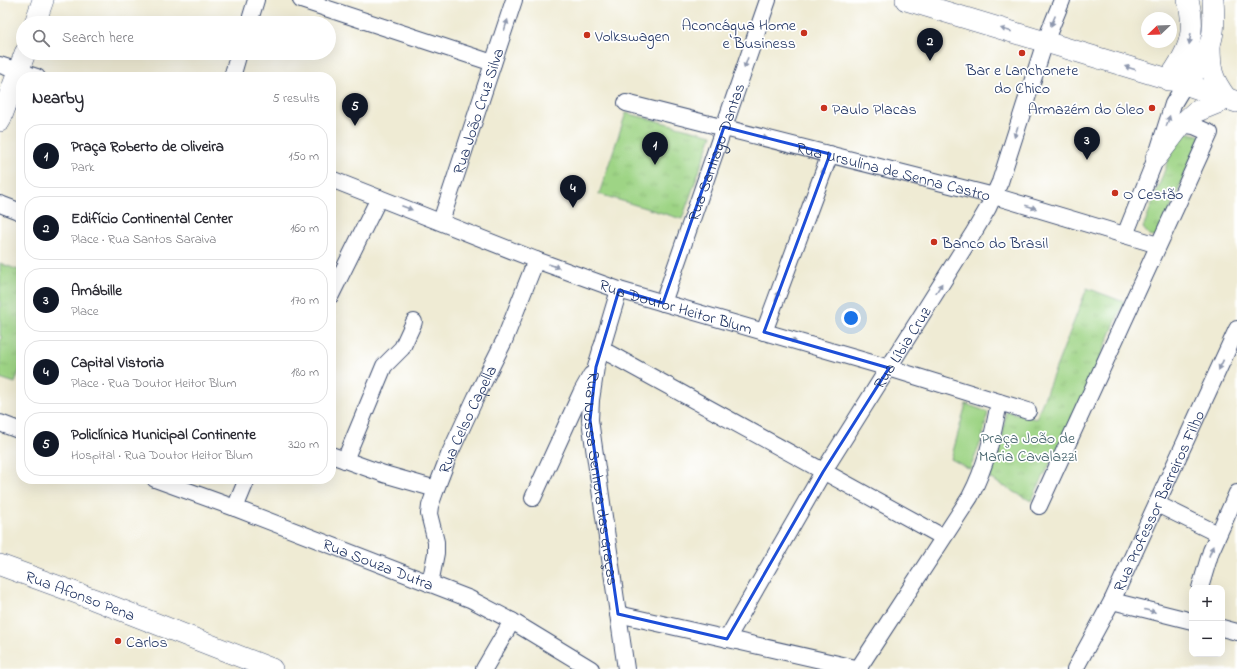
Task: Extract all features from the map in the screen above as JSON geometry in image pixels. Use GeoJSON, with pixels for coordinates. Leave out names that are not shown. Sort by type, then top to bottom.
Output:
{"type":"FeatureCollection","features":[{"type":"Feature","properties":{"kind":"main road"},"geometry":{"type":"LineString","coordinates":[[37,16],[42,0]]}},
{"type":"Feature","properties":{"kind":"main road"},"geometry":{"type":"LineString","coordinates":[[906,0],[933,4],[1045,42],[1232,100]]}},
{"type":"Feature","properties":{"kind":"main road"},"geometry":{"type":"LineString","coordinates":[[1176,82],[1180,63],[1190,44],[1192,27],[1188,0]]}},
{"type":"Feature","properties":{"kind":"main road"},"geometry":{"type":"LineString","coordinates":[[1213,0],[1210,65],[1214,79],[1232,100]]}},
{"type":"Feature","properties":{"kind":"main road"},"geometry":{"type":"LineString","coordinates":[[1176,82],[1194,74],[1210,43]]}},
{"type":"Feature","properties":{"kind":"main road"},"geometry":{"type":"LineString","coordinates":[[0,120],[16,78]]}},
{"type":"Feature","properties":{"kind":"main road"},"geometry":{"type":"LineString","coordinates":[[1156,158],[1182,124],[1195,112],[1232,100]]}},
{"type":"Feature","properties":{"kind":"main road","name":"Rua Afonso Pena"},"geometry":{"type":"LineString","coordinates":[[0,565],[272,669]]}},
{"type":"Feature","properties":{"kind":"street"},"geometry":{"type":"LineString","coordinates":[[251,16],[256,0]]}},
{"type":"Feature","properties":{"kind":"street"},"geometry":{"type":"LineString","coordinates":[[301,0],[493,63]]}},
{"type":"Feature","properties":{"kind":"street","name":"Rua João Cruz Silva"},"geometry":{"type":"LineString","coordinates":[[441,221],[514,0]]}},
{"type":"Feature","properties":{"kind":"street","name":"Rua Santiago Dantas"},"geometry":{"type":"LineString","coordinates":[[663,303],[768,0]]}},
{"type":"Feature","properties":{"kind":"street","name":"Rua Líbia Cruz"},"geometry":{"type":"LineString","coordinates":[[727,639],[823,472],[974,232],[994,196],[1003,174],[1045,42],[1062,0]]}},
{"type":"Feature","properties":{"kind":"street"},"geometry":{"type":"LineString","coordinates":[[233,72],[237,60]]}},
{"type":"Feature","properties":{"kind":"street"},"geometry":{"type":"LineString","coordinates":[[1125,234],[1156,158],[1173,104],[1176,82]]}},
{"type":"Feature","properties":{"kind":"street","name":"Rua Ursulina de Senna Castro"},"geometry":{"type":"LineString","coordinates":[[626,102],[994,196],[1158,245]]}},
{"type":"Feature","properties":{"kind":"street"},"geometry":{"type":"LineString","coordinates":[[1039,506],[1210,133],[1194,126],[1182,124]]}},
{"type":"Feature","properties":{"kind":"street"},"geometry":{"type":"LineString","coordinates":[[764,332],[830,154]]}},
{"type":"Feature","properties":{"kind":"street","name":"Rua Doutor Heitor Blum"},"geometry":{"type":"LineString","coordinates":[[336,181],[441,221],[536,260],[619,290],[889,368],[1028,411]]}},
{"type":"Feature","properties":{"kind":"street"},"geometry":{"type":"LineString","coordinates":[[336,285],[379,198]]}},
{"type":"Feature","properties":{"kind":"street"},"geometry":{"type":"LineString","coordinates":[[0,204],[16,210]]}},
{"type":"Feature","properties":{"kind":"street","name":"Rua Celso Capella"},"geometry":{"type":"LineString","coordinates":[[430,584],[436,553],[436,542],[429,514],[430,506],[472,404],[504,341],[536,260]]}},
{"type":"Feature","properties":{"kind":"street","name":"Rua Nossa Senhora das Graças"},"geometry":{"type":"LineString","coordinates":[[619,290],[596,366],[591,400],[590,420],[626,669]]}},
{"type":"Feature","properties":{"kind":"street"},"geometry":{"type":"LineString","coordinates":[[414,322],[402,348],[384,366],[338,458],[384,474],[436,489]]}},
{"type":"Feature","properties":{"kind":"street","name":"Rua Professor Barreiros Filho"},"geometry":{"type":"LineString","coordinates":[[1075,669],[1112,601],[1237,329]]}},
{"type":"Feature","properties":{"kind":"street"},"geometry":{"type":"LineString","coordinates":[[601,349],[943,537]]}},
{"type":"Feature","properties":{"kind":"street"},"geometry":{"type":"LineString","coordinates":[[533,498],[581,393],[596,366]]}},
{"type":"Feature","properties":{"kind":"street"},"geometry":{"type":"LineString","coordinates":[[618,614],[859,669],[970,497],[980,478],[988,453],[999,402]]}},
{"type":"Feature","properties":{"kind":"street"},"geometry":{"type":"LineString","coordinates":[[0,423],[16,429]]}},
{"type":"Feature","properties":{"kind":"street","name":"Rua Souza Dutra"},"geometry":{"type":"LineString","coordinates":[[169,484],[470,599],[512,621],[591,669]]}},
{"type":"Feature","properties":{"kind":"street"},"geometry":{"type":"LineString","coordinates":[[235,508],[246,484]]}},
{"type":"Feature","properties":{"kind":"street"},"geometry":{"type":"LineString","coordinates":[[1201,585],[1209,556],[1237,492]]}},
{"type":"Feature","properties":{"kind":"street"},"geometry":{"type":"LineString","coordinates":[[1157,504],[1218,534]]}},
{"type":"Feature","properties":{"kind":"street"},"geometry":{"type":"LineString","coordinates":[[1112,601],[1189,619]]}},
{"type":"Feature","properties":{"kind":"street"},"geometry":{"type":"LineString","coordinates":[[484,669],[512,621]]}},
{"type":"Feature","properties":{"kind":"street"},"geometry":{"type":"LineString","coordinates":[[1225,629],[1237,632]]}},
{"type":"Feature","properties":{"kind":"highlighted area"},"geometry":{"type":"Polygon","coordinates":[[[724,127],[830,154],[764,332],[889,368],[823,472],[727,639],[618,614],[590,420],[596,367],[619,290],[663,303],[724,127]]]}},
{"type":"Feature","properties":{"kind":"green space"},"geometry":{"type":"Polygon","coordinates":[[[626,113],[712,135],[682,219],[599,194],[626,113]]]}},
{"type":"Feature","properties":{"kind":"green space"},"geometry":{"type":"Polygon","coordinates":[[[1187,132],[1201,136],[1158,238],[1150,236],[1143,228],[1176,140],[1187,132]]]}},
{"type":"Feature","properties":{"kind":"green space"},"geometry":{"type":"Polygon","coordinates":[[[0,263],[16,269],[15,383],[0,378],[0,343],[2,337],[0,336],[0,263]]]}},
{"type":"Feature","properties":{"kind":"green space","name":"Praça João de Maria Cavalazzi"},"geometry":{"type":"Polygon","coordinates":[[[1087,288],[1124,302],[1082,401],[1031,501],[989,478],[1002,440],[1006,411],[1036,419],[1087,288]]]}},
{"type":"Feature","properties":{"kind":"green space"},"geometry":{"type":"Polygon","coordinates":[[[966,404],[988,412],[982,439],[970,469],[951,459],[966,404]]]}},
{"type":"Feature","properties":{"kind":"place","name":"Aconcágua Home e Business"},"geometry":{"type":"Point","coordinates":[804,33]}},
{"type":"Feature","properties":{"kind":"place","name":"Volkswagen"},"geometry":{"type":"Point","coordinates":[587,35]}},
{"type":"Feature","properties":{"kind":"place","name":"Bar e Lanchonete do Chico"},"geometry":{"type":"Point","coordinates":[1022,53]}},
{"type":"Feature","properties":{"kind":"place","name":"Edifício Continental Center"},"geometry":{"type":"Point","coordinates":[930,61]}},
{"type":"Feature","properties":{"kind":"place","name":"Paulo Placas"},"geometry":{"type":"Point","coordinates":[824,108]}},
{"type":"Feature","properties":{"kind":"place","name":"Armazém do Óleo"},"geometry":{"type":"Point","coordinates":[1152,108]}},
{"type":"Feature","properties":{"kind":"place","name":"Policlínica Municipal Continente"},"geometry":{"type":"Point","coordinates":[355,126]}},
{"type":"Feature","properties":{"kind":"place","name":"Amábille"},"geometry":{"type":"Point","coordinates":[1087,160]}},
{"type":"Feature","properties":{"kind":"place","name":"Praça Roberto de Oliveira"},"geometry":{"type":"Point","coordinates":[655,165]}},
{"type":"Feature","properties":{"kind":"place","name":"O Cestão"},"geometry":{"type":"Point","coordinates":[1115,193]}},
{"type":"Feature","properties":{"kind":"place","name":"Capital Vistoria"},"geometry":{"type":"Point","coordinates":[573,208]}},
{"type":"Feature","properties":{"kind":"place","name":"Banco do Brasil"},"geometry":{"type":"Point","coordinates":[934,242]}},
{"type":"Feature","properties":{"kind":"place","name":"Carlos"},"geometry":{"type":"Point","coordinates":[118,641]}}]}
